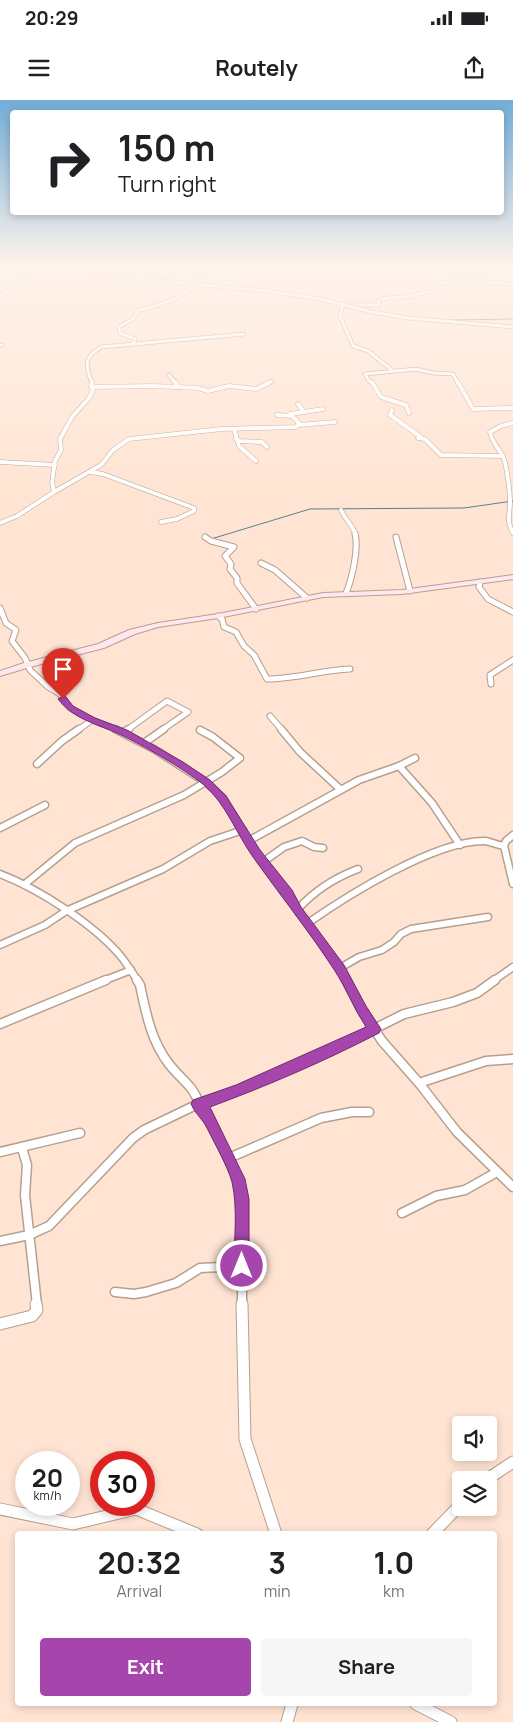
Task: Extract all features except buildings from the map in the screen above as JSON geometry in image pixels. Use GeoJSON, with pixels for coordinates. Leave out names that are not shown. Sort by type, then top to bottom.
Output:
{"type":"FeatureCollection","features":[{"type":"Feature","properties":{"kind":"street"},"geometry":{"type":"LineString","coordinates":[[54,492],[52,482],[55,465],[61,450],[60,439],[72,417],[89,398],[93,390],[86,366],[90,354],[101,347],[170,341]]}},
{"type":"Feature","properties":{"kind":"street"},"geometry":{"type":"LineString","coordinates":[[351,341],[353,346],[368,351],[392,370]]}},
{"type":"Feature","properties":{"kind":"street"},"geometry":{"type":"LineString","coordinates":[[409,413],[406,405],[386,402],[380,398],[373,383],[365,374],[416,369],[433,373],[453,374],[473,409],[513,408]]}},
{"type":"Feature","properties":{"kind":"street"},"geometry":{"type":"LineString","coordinates":[[169,375],[179,387]]}},
{"type":"Feature","properties":{"kind":"street"},"geometry":{"type":"LineString","coordinates":[[91,386],[179,387],[208,391],[229,386],[257,390],[272,380]]}},
{"type":"Feature","properties":{"kind":"street"},"geometry":{"type":"LineString","coordinates":[[298,404],[304,412]]}},
{"type":"Feature","properties":{"kind":"street"},"geometry":{"type":"LineString","coordinates":[[292,416],[291,413],[323,409]]}},
{"type":"Feature","properties":{"kind":"street"},"geometry":{"type":"LineString","coordinates":[[392,410],[390,416],[420,437],[430,441],[434,449],[443,456],[503,456]]}},
{"type":"Feature","properties":{"kind":"street"},"geometry":{"type":"LineString","coordinates":[[277,415],[292,416]]}},
{"type":"Feature","properties":{"kind":"street"},"geometry":{"type":"LineString","coordinates":[[292,416],[298,425]]}},
{"type":"Feature","properties":{"kind":"street"},"geometry":{"type":"LineString","coordinates":[[0,523],[17,516],[54,492],[91,472],[101,465],[113,450],[129,439],[160,434],[177,435],[200,431],[291,427],[334,422]]}},
{"type":"Feature","properties":{"kind":"street"},"geometry":{"type":"LineString","coordinates":[[513,423],[501,426],[490,432],[491,440],[501,450],[506,466],[510,503],[508,523],[513,533]]}},
{"type":"Feature","properties":{"kind":"street"},"geometry":{"type":"LineString","coordinates":[[234,429],[239,446],[256,461]]}},
{"type":"Feature","properties":{"kind":"street"},"geometry":{"type":"LineString","coordinates":[[236,439],[240,441],[262,442],[267,447]]}},
{"type":"Feature","properties":{"kind":"street"},"geometry":{"type":"LineString","coordinates":[[0,462],[55,465]]}},
{"type":"Feature","properties":{"kind":"street"},"geometry":{"type":"LineString","coordinates":[[91,472],[110,477],[194,509],[177,519],[162,522]]}},
{"type":"Feature","properties":{"kind":"street"},"geometry":{"type":"LineString","coordinates":[[341,510],[346,521],[354,529],[358,543],[352,567],[353,576],[346,593]]}},
{"type":"Feature","properties":{"kind":"street"},"geometry":{"type":"LineString","coordinates":[[205,536],[211,541],[234,548],[226,556],[231,564],[230,569],[238,578],[237,583],[256,609]]}},
{"type":"Feature","properties":{"kind":"street"},"geometry":{"type":"LineString","coordinates":[[396,537],[410,591]]}},
{"type":"Feature","properties":{"kind":"street"},"geometry":{"type":"LineString","coordinates":[[261,563],[275,570],[307,598]]}},
{"type":"Feature","properties":{"kind":"street"},"geometry":{"type":"LineString","coordinates":[[0,674],[101,646],[152,626],[218,616],[307,598],[346,593],[410,591],[513,577]]}},
{"type":"Feature","properties":{"kind":"street"},"geometry":{"type":"LineString","coordinates":[[480,582],[479,587],[488,599],[513,612]]}},
{"type":"Feature","properties":{"kind":"street"},"geometry":{"type":"LineString","coordinates":[[0,608],[6,623],[16,630],[12,641],[25,658],[27,665],[47,686],[60,694],[70,708],[144,743],[207,783],[222,798],[263,862],[288,893],[297,910],[340,968],[361,1009],[382,1041],[420,1082],[457,1132],[513,1187]]}},
{"type":"Feature","properties":{"kind":"street"},"geometry":{"type":"LineString","coordinates":[[218,616],[222,619],[224,627],[234,631],[244,646],[254,655],[267,679],[281,679],[331,670],[350,669]]}},
{"type":"Feature","properties":{"kind":"street"},"geometry":{"type":"LineString","coordinates":[[491,684],[490,675],[513,660]]}},
{"type":"Feature","properties":{"kind":"street"},"geometry":{"type":"LineString","coordinates":[[123,732],[135,726],[167,701],[188,712],[144,743]]}},
{"type":"Feature","properties":{"kind":"street"},"geometry":{"type":"LineString","coordinates":[[270,716],[300,752],[340,789]]}},
{"type":"Feature","properties":{"kind":"street"},"geometry":{"type":"LineString","coordinates":[[37,764],[62,741],[92,720]]}},
{"type":"Feature","properties":{"kind":"street"},"geometry":{"type":"LineString","coordinates":[[26,884],[64,850],[207,783],[240,758],[213,737],[200,730]]}},
{"type":"Feature","properties":{"kind":"street"},"geometry":{"type":"LineString","coordinates":[[250,840],[363,776],[399,766],[415,758]]}},
{"type":"Feature","properties":{"kind":"street"},"geometry":{"type":"LineString","coordinates":[[399,766],[432,803],[460,845]]}},
{"type":"Feature","properties":{"kind":"street"},"geometry":{"type":"LineString","coordinates":[[0,828],[45,805]]}},
{"type":"Feature","properties":{"kind":"street"},"geometry":{"type":"LineString","coordinates":[[0,945],[45,925],[66,911],[150,876],[210,841],[243,830]]}},
{"type":"Feature","properties":{"kind":"street"},"geometry":{"type":"LineString","coordinates":[[513,834],[506,840],[504,846],[513,884]]}},
{"type":"Feature","properties":{"kind":"street"},"geometry":{"type":"LineString","coordinates":[[263,862],[284,847],[302,841],[314,847],[324,848]]}},
{"type":"Feature","properties":{"kind":"street"},"geometry":{"type":"LineString","coordinates":[[308,923],[340,901],[393,872],[435,853],[460,845],[493,842],[504,846]]}},
{"type":"Feature","properties":{"kind":"street"},"geometry":{"type":"LineString","coordinates":[[297,910],[306,898],[358,869]]}},
{"type":"Feature","properties":{"kind":"street"},"geometry":{"type":"LineString","coordinates":[[1,877],[26,884],[92,929],[112,946],[140,985],[156,1044],[169,1064],[192,1089],[198,1104],[206,1113],[230,1158],[238,1179],[242,1199],[245,1439],[275,1531]]}},
{"type":"Feature","properties":{"kind":"street"},"geometry":{"type":"LineString","coordinates":[[340,968],[359,957],[382,950],[394,942],[400,934],[411,929],[488,917]]}},
{"type":"Feature","properties":{"kind":"street"},"geometry":{"type":"LineString","coordinates":[[0,1242],[29,1235],[49,1226],[133,1138],[144,1130],[198,1104],[239,1090],[348,1042],[404,1014],[453,1002],[477,993],[513,967]]}},
{"type":"Feature","properties":{"kind":"street"},"geometry":{"type":"LineString","coordinates":[[0,1024],[131,970]]}},
{"type":"Feature","properties":{"kind":"street"},"geometry":{"type":"LineString","coordinates":[[420,1082],[486,1061],[513,1059]]}},
{"type":"Feature","properties":{"kind":"street"},"geometry":{"type":"LineString","coordinates":[[230,1158],[246,1149],[321,1118],[352,1112],[370,1112]]}},
{"type":"Feature","properties":{"kind":"street"},"geometry":{"type":"LineString","coordinates":[[0,1152],[80,1133]]}},
{"type":"Feature","properties":{"kind":"street"},"geometry":{"type":"LineString","coordinates":[[0,1324],[32,1316],[37,1310],[25,1195],[27,1165],[22,1148]]}},
{"type":"Feature","properties":{"kind":"street"},"geometry":{"type":"LineString","coordinates":[[402,1212],[436,1196],[465,1190],[497,1172]]}},
{"type":"Feature","properties":{"kind":"street"},"geometry":{"type":"LineString","coordinates":[[115,1292],[134,1294],[146,1292],[176,1283],[200,1268],[242,1266]]}},
{"type":"Feature","properties":{"kind":"street"},"geometry":{"type":"LineString","coordinates":[[497,1473],[513,1462]]}},
{"type":"Feature","properties":{"kind":"street"},"geometry":{"type":"LineString","coordinates":[[0,1509],[73,1524],[136,1509],[190,1531]]}},
{"type":"Feature","properties":{"kind":"street"},"geometry":{"type":"LineString","coordinates":[[435,1531],[452,1513]]}},
{"type":"Feature","properties":{"kind":"street"},"geometry":{"type":"LineString","coordinates":[[287,1722],[291,1706]]}},
{"type":"Feature","properties":{"kind":"street"},"geometry":{"type":"LineString","coordinates":[[420,1706],[451,1722]]}},
{"type":"Feature","properties":{"kind":"waterway"},"geometry":{"type":"LineString","coordinates":[[211,539],[310,509],[464,508],[513,501]]}},
{"type":"Feature","properties":{"kind":"route"},"geometry":{"type":"LineString","coordinates":[[63,699],[70,708],[92,720],[123,732],[154,749],[207,783],[222,798],[250,840],[256,853],[288,893],[297,910],[340,968],[361,1009],[374,1029],[239,1090],[198,1104],[212,1123],[230,1158],[238,1179],[242,1199],[242,1266]]}}]}
